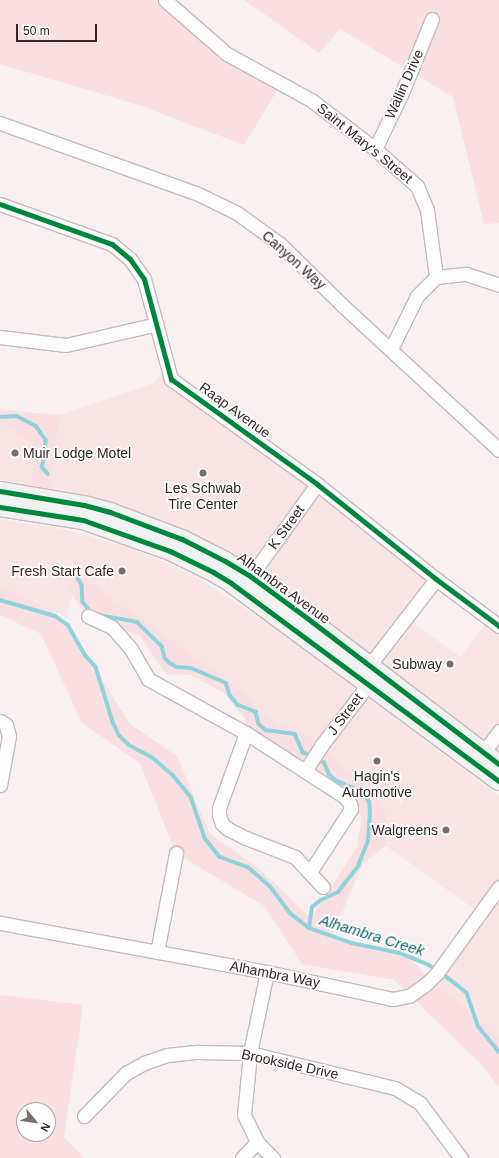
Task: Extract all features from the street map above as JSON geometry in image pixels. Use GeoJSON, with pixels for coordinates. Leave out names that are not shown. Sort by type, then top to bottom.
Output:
{"type":"FeatureCollection","features":[{"type":"Feature","properties":{"kind":"main road","name":"Alhambra Avenue"},"geometry":{"type":"LineString","coordinates":[[0,491],[84,505],[110,512],[182,539],[225,561],[245,583],[479,758],[499,781]]}},
{"type":"Feature","properties":{"kind":"main road","name":"Alhambra Avenue"},"geometry":{"type":"LineString","coordinates":[[0,507],[70,517],[101,525],[176,554],[213,572],[245,583]]}},
{"type":"Feature","properties":{"kind":"main road","name":"Alhambra Avenue"},"geometry":{"type":"LineString","coordinates":[[479,758],[499,764]]}},
{"type":"Feature","properties":{"kind":"street","name":"Saint Mary's Street"},"geometry":{"type":"LineString","coordinates":[[165,0],[227,54],[311,100],[375,149],[417,186],[428,210],[436,278]]}},
{"type":"Feature","properties":{"kind":"street","name":"Wallin Drive"},"geometry":{"type":"LineString","coordinates":[[375,149],[400,95],[432,18]]}},
{"type":"Feature","properties":{"kind":"street","name":"Canyon Way"},"geometry":{"type":"LineString","coordinates":[[0,123],[196,194],[237,213],[280,244],[342,305],[499,450]]}},
{"type":"Feature","properties":{"kind":"street","name":"Raap Avenue"},"geometry":{"type":"LineString","coordinates":[[0,204],[112,244],[130,258],[144,279],[171,379],[317,484],[436,579],[499,626]]}},
{"type":"Feature","properties":{"kind":"street"},"geometry":{"type":"LineString","coordinates":[[391,349],[417,296],[436,278],[466,274],[499,284]]}},
{"type":"Feature","properties":{"kind":"street"},"geometry":{"type":"LineString","coordinates":[[0,337],[66,345],[157,324]]}},
{"type":"Feature","properties":{"kind":"street","name":"K Street"},"geometry":{"type":"LineString","coordinates":[[245,583],[317,484]]}},
{"type":"Feature","properties":{"kind":"street","name":"J Street"},"geometry":{"type":"LineString","coordinates":[[308,766],[321,746],[363,691],[375,658],[436,579]]}},
{"type":"Feature","properties":{"kind":"street"},"geometry":{"type":"LineString","coordinates":[[88,616],[112,627],[131,649],[148,679],[308,766],[345,798],[350,804],[351,809],[310,872]]}},
{"type":"Feature","properties":{"kind":"street"},"geometry":{"type":"LineString","coordinates":[[0,721],[6,725],[10,736],[0,786]]}},
{"type":"Feature","properties":{"kind":"street"},"geometry":{"type":"LineString","coordinates":[[479,758],[499,730]]}},
{"type":"Feature","properties":{"kind":"street"},"geometry":{"type":"LineString","coordinates":[[246,733],[219,808],[219,815],[222,824],[246,838],[295,856],[323,887]]}},
{"type":"Feature","properties":{"kind":"street"},"geometry":{"type":"LineString","coordinates":[[157,952],[176,854]]}},
{"type":"Feature","properties":{"kind":"street","name":"Alhambra Way"},"geometry":{"type":"LineString","coordinates":[[0,923],[267,972],[393,999],[409,996],[425,985],[444,964],[499,887]]}},
{"type":"Feature","properties":{"kind":"street"},"geometry":{"type":"LineString","coordinates":[[267,972],[250,1052],[244,1115],[257,1142],[273,1158]]}},
{"type":"Feature","properties":{"kind":"street","name":"Brookside Drive"},"geometry":{"type":"LineString","coordinates":[[84,1116],[126,1073],[144,1063],[167,1055],[198,1052],[250,1052],[395,1088],[420,1103],[461,1158]]}},
{"type":"Feature","properties":{"kind":"street"},"geometry":{"type":"LineString","coordinates":[[242,1158],[257,1142]]}},
{"type":"Feature","properties":{"kind":"shaded area"},"geometry":{"type":"Polygon","coordinates":[[[0,0],[165,0],[196,26],[281,84],[244,145],[139,105],[0,64],[0,0]]]}},
{"type":"Feature","properties":{"kind":"shaded area"},"geometry":{"type":"Polygon","coordinates":[[[244,0],[499,0],[499,223],[484,224],[453,97],[340,29],[319,53],[244,0]]]}},
{"type":"Feature","properties":{"kind":"shaded area"},"geometry":{"type":"Polygon","coordinates":[[[167,367],[171,379],[436,579],[407,618],[460,657],[490,619],[499,626],[499,764],[311,621],[50,499],[60,415],[152,384],[167,367]]]}},
{"type":"Feature","properties":{"kind":"shaded area"},"geometry":{"type":"Polygon","coordinates":[[[0,410],[60,415],[51,489],[32,486],[34,446],[0,422],[0,410]]]}},
{"type":"Feature","properties":{"kind":"shaded area"},"geometry":{"type":"Polygon","coordinates":[[[0,422],[34,446],[32,486],[0,479],[0,422]]]}},
{"type":"Feature","properties":{"kind":"shaded area"},"geometry":{"type":"Polygon","coordinates":[[[0,519],[62,529],[128,547],[200,579],[277,630],[499,796],[499,1037],[431,980],[480,913],[386,846],[388,833],[293,727],[283,727],[78,577],[66,617],[0,585],[0,519]]]}},
{"type":"Feature","properties":{"kind":"shaded area"},"geometry":{"type":"Polygon","coordinates":[[[74,572],[234,685],[261,711],[283,727],[293,727],[321,746],[374,793],[384,807],[388,833],[386,846],[363,863],[331,939],[401,950],[431,980],[499,1037],[499,1088],[483,1066],[394,980],[302,964],[264,906],[176,853],[140,763],[82,723],[41,634],[0,615],[0,585],[53,611],[77,641],[130,724],[177,756],[210,834],[258,868],[311,918],[357,847],[362,818],[345,797],[246,733],[245,719],[224,693],[191,675],[166,674],[140,636],[112,627],[88,616],[68,590],[74,572]]]}},
{"type":"Feature","properties":{"kind":"shaded area"},"geometry":{"type":"Polygon","coordinates":[[[0,995],[83,1005],[64,1137],[84,1158],[0,1158],[0,995]]]}},
{"type":"Feature","properties":{"kind":"waterway"},"geometry":{"type":"LineString","coordinates":[[0,417],[17,416],[36,426],[46,440],[45,458],[42,467],[48,474]]}},
{"type":"Feature","properties":{"kind":"waterway"},"geometry":{"type":"LineString","coordinates":[[74,572],[82,585],[83,602],[91,612]]}},
{"type":"Feature","properties":{"kind":"waterway","name":"Alhambra Creek"},"geometry":{"type":"LineString","coordinates":[[0,600],[55,616],[68,625],[86,656],[96,667],[113,722],[119,735],[129,745],[152,757],[173,775],[191,797],[205,838],[220,857],[248,867],[270,886],[290,913],[309,928],[352,943],[400,953],[429,965],[448,978],[467,993],[479,1027],[499,1052]]}},
{"type":"Feature","properties":{"kind":"waterway"},"geometry":{"type":"LineString","coordinates":[[98,615],[137,622],[162,646],[165,658],[170,663],[177,667],[191,668],[226,683],[230,695],[238,705],[256,712],[259,724],[266,730],[295,734],[303,752],[311,756]]}},
{"type":"Feature","properties":{"kind":"waterway"},"geometry":{"type":"LineString","coordinates":[[309,928],[312,907],[321,900],[338,892],[358,866],[368,841],[370,813],[369,802],[362,792],[336,781],[329,775],[324,763],[316,759]]}},
{"type":"Feature","properties":{"kind":"cycle path"},"geometry":{"type":"LineString","coordinates":[[0,204],[112,244],[130,259],[144,279],[171,379],[317,484],[436,579],[499,626]]}},
{"type":"Feature","properties":{"kind":"cycle path"},"geometry":{"type":"LineString","coordinates":[[0,491],[84,505],[110,512],[182,539],[225,561],[250,576],[311,621],[499,764]]}},
{"type":"Feature","properties":{"kind":"cycle path"},"geometry":{"type":"LineString","coordinates":[[0,507],[83,520],[170,551],[213,572],[231,583],[499,781]]}},
{"type":"Feature","properties":{"kind":"place","name":"Muir Lodge Motel"},"geometry":{"type":"Point","coordinates":[15,453]}},
{"type":"Feature","properties":{"kind":"place","name":"Les Schwab Tire Center"},"geometry":{"type":"Point","coordinates":[203,473]}},
{"type":"Feature","properties":{"kind":"place","name":"Fresh Start Cafe"},"geometry":{"type":"Point","coordinates":[122,571]}},
{"type":"Feature","properties":{"kind":"place","name":"Subway"},"geometry":{"type":"Point","coordinates":[450,664]}},
{"type":"Feature","properties":{"kind":"place","name":"Hagin's Automotive"},"geometry":{"type":"Point","coordinates":[377,761]}},
{"type":"Feature","properties":{"kind":"place","name":"Walgreens"},"geometry":{"type":"Point","coordinates":[446,830]}}]}
